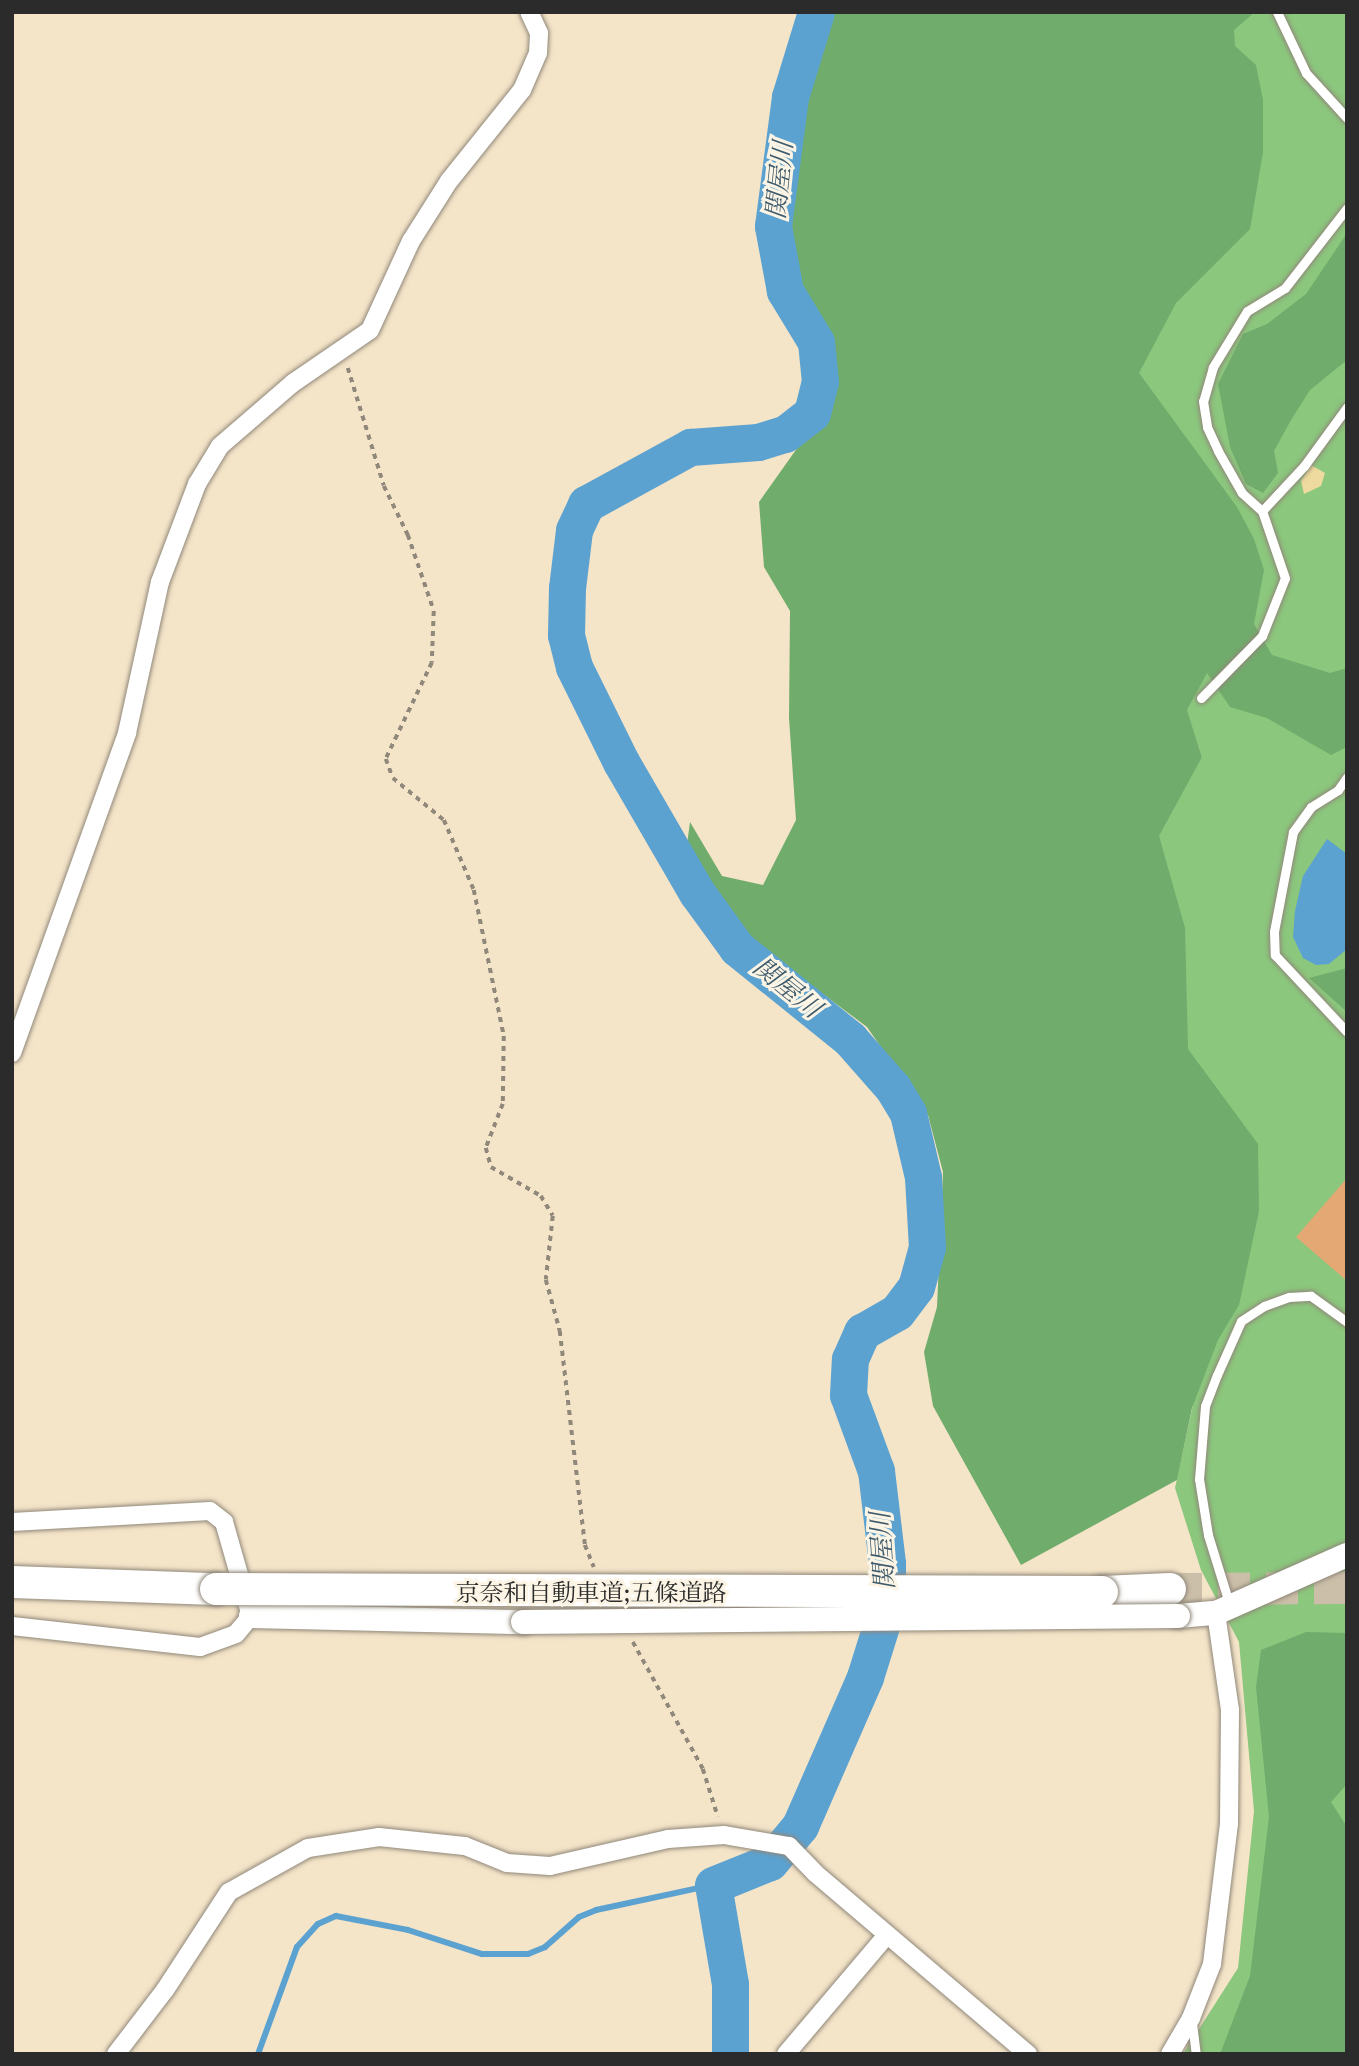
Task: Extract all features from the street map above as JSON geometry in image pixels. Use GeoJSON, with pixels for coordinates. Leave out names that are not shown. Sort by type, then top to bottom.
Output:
{"type":"FeatureCollection","features":[{"type":"Feature","properties":{"kind":"highway","name":"京奈和自動車道;五條道路"},"geometry":{"type":"LineString","coordinates":[[12,1582],[216,1589],[1102,1592],[1174,1603]]}},
{"type":"Feature","properties":{"kind":"street"},"geometry":{"type":"LineString","coordinates":[[12,1053],[127,733],[160,582],[197,484],[220,446],[293,383],[343,352],[370,330],[411,241],[449,181],[522,90],[538,53],[539,33],[529,12]]}},
{"type":"Feature","properties":{"kind":"street"},"geometry":{"type":"LineString","coordinates":[[12,1522],[210,1511],[224,1522],[251,1616]]}},
{"type":"Feature","properties":{"kind":"street"},"geometry":{"type":"LineString","coordinates":[[251,1616],[523,1622],[1174,1603],[1223,1610],[1347,1555]]}},
{"type":"Feature","properties":{"kind":"street"},"geometry":{"type":"LineString","coordinates":[[1170,2054],[1191,2018],[1212,1964],[1230,1824],[1230,1710],[1223,1610]]}},
{"type":"Feature","properties":{"kind":"street"},"geometry":{"type":"LineString","coordinates":[[12,1626],[200,1647],[236,1634],[251,1616]]}},
{"type":"Feature","properties":{"kind":"street"},"geometry":{"type":"LineString","coordinates":[[116,2054],[165,1990],[229,1892],[309,1848],[379,1837],[465,1846],[508,1863],[550,1866],[668,1839],[724,1835],[789,1846],[887,1935],[1028,2054]]}},
{"type":"Feature","properties":{"kind":"street"},"geometry":{"type":"LineString","coordinates":[[786,2054],[887,1935]]}},
{"type":"Feature","properties":{"kind":"lane"},"geometry":{"type":"LineString","coordinates":[[1277,12],[1306,73],[1347,118]]}},
{"type":"Feature","properties":{"kind":"lane"},"geometry":{"type":"LineString","coordinates":[[1201,698],[1262,636],[1285,578],[1262,511],[1242,493],[1207,427],[1203,401],[1213,367],[1247,311],[1285,288],[1347,208]]}},
{"type":"Feature","properties":{"kind":"lane"},"geometry":{"type":"LineString","coordinates":[[1262,511],[1304,466],[1347,407]]}},
{"type":"Feature","properties":{"kind":"lane"},"geometry":{"type":"LineString","coordinates":[[1347,777],[1338,790],[1311,807],[1293,832],[1274,932],[1275,955],[1347,1032]]}},
{"type":"Feature","properties":{"kind":"lane"},"geometry":{"type":"LineString","coordinates":[[1223,1610],[1199,1479],[1205,1406],[1217,1375],[1241,1321],[1264,1306],[1289,1297],[1311,1296],[1347,1322]]}},
{"type":"Feature","properties":{"kind":"lane"},"geometry":{"type":"LineString","coordinates":[[1191,2018],[1196,2054]]}},
{"type":"Feature","properties":{"kind":"path"},"geometry":{"type":"LineString","coordinates":[[343,352],[384,486],[408,535],[434,611],[432,663],[386,759],[393,778],[444,820],[474,890],[504,1036],[503,1104],[486,1148],[491,1167],[541,1196],[553,1216],[546,1280],[560,1331],[585,1545],[597,1576]]}},
{"type":"Feature","properties":{"kind":"path"},"geometry":{"type":"LineString","coordinates":[[631,1640],[703,1769],[724,1835]]}},
{"type":"Feature","properties":{"kind":"green space"},"geometry":{"type":"Polygon","coordinates":[[[1185,12],[1347,12],[1347,2054],[1183,2054],[1238,1968],[1254,1811],[1239,1642],[1201,1570],[1175,1488],[1206,1344],[1175,1052],[1132,799],[1202,757],[1176,678],[1109,359],[1185,12]]]}},
{"type":"Feature","properties":{"kind":"green space"},"geometry":{"type":"Polygon","coordinates":[[[1255,12],[1234,30],[1235,46],[1256,65],[1263,100],[1263,152],[1250,229],[1176,303],[1139,373],[1237,507],[1254,539],[1264,570],[1254,624],[1272,655],[1330,673],[1347,668],[1347,747],[1331,755],[1267,718],[1230,707],[1207,673],[1187,710],[1202,757],[1159,836],[1185,928],[1188,1049],[1258,1144],[1259,1211],[1239,1305],[1218,1340],[1192,1408],[1177,1480],[1021,1565],[933,1406],[924,1352],[937,1307],[943,1172],[928,1115],[867,1027],[751,940],[686,852],[690,822],[722,876],[763,885],[796,820],[789,718],[790,611],[764,567],[759,502],[810,430],[832,388],[828,348],[787,251],[786,222],[801,108],[830,13],[1255,12]]]}},
{"type":"Feature","properties":{"kind":"green space"},"geometry":{"type":"Polygon","coordinates":[[[1347,233],[1347,360],[1310,390],[1291,420],[1274,451],[1278,473],[1263,493],[1246,484],[1230,447],[1218,384],[1243,334],[1267,324],[1306,294],[1347,233]]]}},
{"type":"Feature","properties":{"kind":"green space"},"geometry":{"type":"Polygon","coordinates":[[[1347,968],[1347,1012],[1309,978],[1347,968]]]}},
{"type":"Feature","properties":{"kind":"green space"},"geometry":{"type":"Polygon","coordinates":[[[1306,1632],[1347,1633],[1347,1784],[1331,1802],[1347,1827],[1347,2054],[1220,2054],[1250,1976],[1269,1817],[1256,1687],[1261,1650],[1306,1632]]]}},
{"type":"Feature","properties":{"kind":"sand"},"geometry":{"type":"Polygon","coordinates":[[[1311,465],[1325,473],[1321,486],[1304,494],[1301,481],[1311,465]]]}},
{"type":"Feature","properties":{"kind":"water"},"geometry":{"type":"Polygon","coordinates":[[[1327,839],[1347,854],[1347,949],[1329,964],[1316,965],[1303,958],[1293,937],[1295,911],[1303,876],[1327,839]]]}},
{"type":"Feature","properties":{"kind":"building"},"geometry":{"type":"Polygon","coordinates":[[[1347,1178],[1347,1281],[1296,1237],[1347,1178]]]}},
{"type":"Feature","properties":{"kind":"waterway","name":"関屋川"},"geometry":{"type":"LineString","coordinates":[[730,2054],[730,1984],[713,1885],[770,1862],[800,1826],[865,1677],[887,1607],[887,1563],[876,1471],[848,1395],[850,1359],[862,1332],[897,1312],[916,1287],[927,1247],[923,1177],[908,1113],[893,1088],[850,1039],[737,948],[697,893],[621,762],[574,667],[566,635],[567,588],[574,530],[586,504],[690,447],[758,442],[785,434],[812,413],[820,382],[816,342],[785,291],[773,226],[790,97],[816,12]]}},
{"type":"Feature","properties":{"kind":"waterway"},"geometry":{"type":"LineString","coordinates":[[258,2054],[297,1947],[318,1924],[336,1916],[408,1930],[482,1954],[528,1954],[545,1947],[579,1917],[596,1910],[713,1885]]}},
{"type":"Feature","properties":{"kind":"tunnel"},"geometry":{"type":"LineString","coordinates":[[1170,1589],[1347,1588]]}}]}
